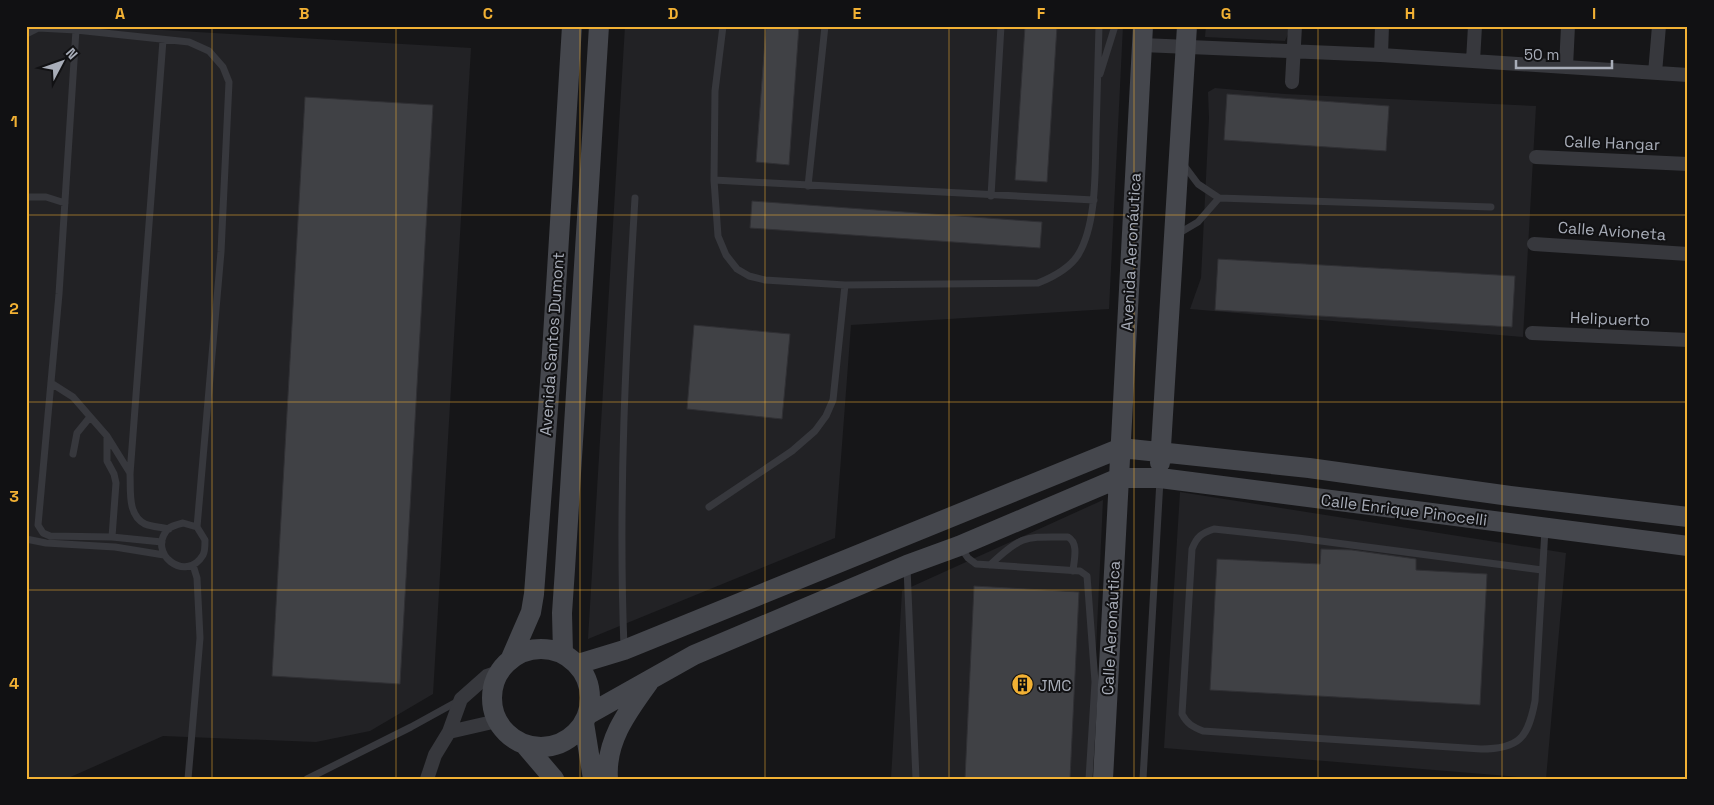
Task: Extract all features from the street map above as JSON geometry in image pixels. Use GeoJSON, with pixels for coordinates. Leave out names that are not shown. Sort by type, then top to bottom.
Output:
{"type":"FeatureCollection","features":[{"type":"Feature","properties":{"kind":"main road","name":"Avenida Santos Dumont"},"geometry":{"type":"LineString","coordinates":[[505,665],[531,612],[534,594],[551,369],[572,26]]}},
{"type":"Feature","properties":{"kind":"main road","name":"Avenida Santos Dumont"},"geometry":{"type":"LineString","coordinates":[[571,659],[562,614],[599,26]]}},
{"type":"Feature","properties":{"kind":"main road"},"geometry":{"type":"LineString","coordinates":[[1160,478],[1160,452],[1187,26]]}},
{"type":"Feature","properties":{"kind":"main road","name":"Avenida Aeronáutica"},"geometry":{"type":"LineString","coordinates":[[1119,478],[1143,35]]}},
{"type":"Feature","properties":{"kind":"main road"},"geometry":{"type":"LineString","coordinates":[[571,659],[624,650],[1121,448]]}},
{"type":"Feature","properties":{"kind":"main road","name":"Calle Enrique Pinocelli"},"geometry":{"type":"LineString","coordinates":[[1121,448],[1308,468],[1510,496],[1688,517]]}},
{"type":"Feature","properties":{"kind":"main road"},"geometry":{"type":"LineString","coordinates":[[525,745],[538,748],[552,747],[570,738],[586,719],[694,655],[1119,478]]}},
{"type":"Feature","properties":{"kind":"main road","name":"Calle Enrique Pinocelli"},"geometry":{"type":"LineString","coordinates":[[1119,478],[1160,478],[1688,546]]}},
{"type":"Feature","properties":{"kind":"main road","name":"Calle Aeronáutica"},"geometry":{"type":"LineString","coordinates":[[1103,779],[1119,478]]}},
{"type":"Feature","properties":{"kind":"main road"},"geometry":{"type":"LineString","coordinates":[[554,779],[525,745],[509,735],[498,721],[492,702],[493,687],[505,665],[528,650],[546,648],[571,659],[587,680],[591,697],[586,719],[593,779]]}},
{"type":"Feature","properties":{"kind":"main road"},"geometry":{"type":"LineString","coordinates":[[608,779],[609,751],[615,736],[627,713],[652,679]]}},
{"type":"Feature","properties":{"kind":"street"},"geometry":{"type":"LineString","coordinates":[[1292,82],[1295,26]]}},
{"type":"Feature","properties":{"kind":"street"},"geometry":{"type":"LineString","coordinates":[[1381,55],[1382,26]]}},
{"type":"Feature","properties":{"kind":"street"},"geometry":{"type":"LineString","coordinates":[[1472,61],[1475,26]]}},
{"type":"Feature","properties":{"kind":"street"},"geometry":{"type":"LineString","coordinates":[[1566,67],[1568,26]]}},
{"type":"Feature","properties":{"kind":"street"},"geometry":{"type":"LineString","coordinates":[[1655,73],[1659,26]]}},
{"type":"Feature","properties":{"kind":"street"},"geometry":{"type":"LineString","coordinates":[[1143,35],[1186,46],[1381,55],[1688,75]]}},
{"type":"Feature","properties":{"kind":"street","name":"Calle Hangar"},"geometry":{"type":"LineString","coordinates":[[1536,157],[1688,164]]}},
{"type":"Feature","properties":{"kind":"street","name":"Calle Avioneta"},"geometry":{"type":"LineString","coordinates":[[1534,244],[1688,254]]}},
{"type":"Feature","properties":{"kind":"street","name":"Helipuerto"},"geometry":{"type":"LineString","coordinates":[[1532,333],[1688,340]]}},
{"type":"Feature","properties":{"kind":"street"},"geometry":{"type":"LineString","coordinates":[[427,779],[435,755],[449,732],[461,699],[487,676],[505,665]]}},
{"type":"Feature","properties":{"kind":"street"},"geometry":{"type":"LineString","coordinates":[[449,732],[498,721]]}},
{"type":"Feature","properties":{"kind":"lane"},"geometry":{"type":"LineString","coordinates":[[723,26],[715,91],[714,180],[718,236],[726,255],[737,269],[749,276],[764,280],[845,285],[1038,283],[1060,272],[1078,255],[1086,238],[1094,200],[1099,26]]}},
{"type":"Feature","properties":{"kind":"lane"},"geometry":{"type":"LineString","coordinates":[[808,186],[825,26]]}},
{"type":"Feature","properties":{"kind":"lane"},"geometry":{"type":"LineString","coordinates":[[991,196],[1001,26]]}},
{"type":"Feature","properties":{"kind":"lane"},"geometry":{"type":"LineString","coordinates":[[1098,82],[1115,26]]}},
{"type":"Feature","properties":{"kind":"lane"},"geometry":{"type":"LineString","coordinates":[[26,34],[38,28],[76,30],[189,42],[209,51],[223,67],[229,82],[220,252],[197,527],[206,540],[204,555],[193,565],[182,567],[171,563],[164,555],[162,542],[168,529]]}},
{"type":"Feature","properties":{"kind":"lane"},"geometry":{"type":"LineString","coordinates":[[76,30],[59,294],[38,525],[43,532],[50,536],[112,537],[162,542]]}},
{"type":"Feature","properties":{"kind":"lane"},"geometry":{"type":"LineString","coordinates":[[163,40],[130,474],[131,505],[136,516],[145,524],[168,529],[182,523],[197,527]]}},
{"type":"Feature","properties":{"kind":"lane"},"geometry":{"type":"LineString","coordinates":[[1179,158],[1198,184],[1219,198],[1491,207]]}},
{"type":"Feature","properties":{"kind":"lane"},"geometry":{"type":"LineString","coordinates":[[714,180],[1094,200]]}},
{"type":"Feature","properties":{"kind":"lane"},"geometry":{"type":"LineString","coordinates":[[26,197],[46,197],[65,204]]}},
{"type":"Feature","properties":{"kind":"lane"},"geometry":{"type":"LineString","coordinates":[[624,650],[621,572],[624,378],[635,198]]}},
{"type":"Feature","properties":{"kind":"lane"},"geometry":{"type":"LineString","coordinates":[[1174,236],[1198,222],[1219,198]]}},
{"type":"Feature","properties":{"kind":"lane"},"geometry":{"type":"LineString","coordinates":[[709,507],[792,450],[815,431],[826,416],[833,400],[845,285]]}},
{"type":"Feature","properties":{"kind":"lane"},"geometry":{"type":"LineString","coordinates":[[51,383],[73,397],[107,436],[130,474]]}},
{"type":"Feature","properties":{"kind":"lane"},"geometry":{"type":"LineString","coordinates":[[73,454],[77,433],[90,417]]}},
{"type":"Feature","properties":{"kind":"lane"},"geometry":{"type":"LineString","coordinates":[[107,436],[107,461],[114,474],[116,483],[112,537]]}},
{"type":"Feature","properties":{"kind":"lane"},"geometry":{"type":"LineString","coordinates":[[1143,779],[1160,478]]}},
{"type":"Feature","properties":{"kind":"lane"},"geometry":{"type":"LineString","coordinates":[[1542,570],[1298,538],[1214,529],[1205,532],[1196,538],[1192,548],[1182,714],[1192,727],[1203,731],[1481,749],[1497,749],[1508,746],[1518,740],[1526,730],[1532,718],[1535,701],[1545,528]]}},
{"type":"Feature","properties":{"kind":"lane"},"geometry":{"type":"LineString","coordinates":[[990,565],[1011,545],[1024,539],[1068,537],[1074,544],[1073,571]]}},
{"type":"Feature","properties":{"kind":"lane"},"geometry":{"type":"LineString","coordinates":[[26,539],[46,543],[115,548],[164,555]]}},
{"type":"Feature","properties":{"kind":"lane"},"geometry":{"type":"LineString","coordinates":[[959,546],[976,564],[1084,573],[1089,582],[1096,682],[1089,779]]}},
{"type":"Feature","properties":{"kind":"lane"},"geometry":{"type":"LineString","coordinates":[[188,779],[200,638],[197,578],[193,565]]}},
{"type":"Feature","properties":{"kind":"lane"},"geometry":{"type":"LineString","coordinates":[[907,565],[916,779]]}},
{"type":"Feature","properties":{"kind":"lane"},"geometry":{"type":"LineString","coordinates":[[307,779],[411,728],[461,699]]}},
{"type":"Feature","properties":{"kind":"shaded area"},"geometry":{"type":"Polygon","coordinates":[[[26,26],[95,26],[471,48],[433,694],[370,731],[316,742],[163,736],[66,779],[26,779],[26,26]]]}},
{"type":"Feature","properties":{"kind":"shaded area"},"geometry":{"type":"Polygon","coordinates":[[[625,26],[1123,26],[1109,309],[851,325],[835,538],[588,639],[625,26]]]}},
{"type":"Feature","properties":{"kind":"shaded area"},"geometry":{"type":"Polygon","coordinates":[[[1206,26],[1288,26],[1288,34],[1285,41],[1205,37],[1206,26]]]}},
{"type":"Feature","properties":{"kind":"shaded area"},"geometry":{"type":"Polygon","coordinates":[[[1215,88],[1285,94],[1536,106],[1523,337],[1190,309],[1201,278],[1209,118],[1208,92],[1215,88]]]}},
{"type":"Feature","properties":{"kind":"shaded area"},"geometry":{"type":"Polygon","coordinates":[[[1180,492],[1566,553],[1546,779],[1164,748],[1180,492]]]}},
{"type":"Feature","properties":{"kind":"shaded area"},"geometry":{"type":"Polygon","coordinates":[[[1103,500],[1090,779],[891,779],[902,591],[1103,500]]]}},
{"type":"Feature","properties":{"kind":"building"},"geometry":{"type":"Polygon","coordinates":[[[766,26],[799,26],[789,165],[756,162],[766,26]]]}},
{"type":"Feature","properties":{"kind":"building"},"geometry":{"type":"Polygon","coordinates":[[[1025,26],[1057,26],[1047,182],[1015,180],[1025,26]]]}},
{"type":"Feature","properties":{"kind":"building"},"geometry":{"type":"Polygon","coordinates":[[[1227,94],[1389,106],[1386,151],[1224,140],[1227,94]]]}},
{"type":"Feature","properties":{"kind":"building"},"geometry":{"type":"Polygon","coordinates":[[[305,97],[433,105],[400,684],[272,676],[305,97]]]}},
{"type":"Feature","properties":{"kind":"building"},"geometry":{"type":"Polygon","coordinates":[[[752,201],[1042,222],[1040,248],[750,228],[752,201]]]}},
{"type":"Feature","properties":{"kind":"building"},"geometry":{"type":"Polygon","coordinates":[[[1218,259],[1515,276],[1512,327],[1215,310],[1218,259]]]}},
{"type":"Feature","properties":{"kind":"building"},"geometry":{"type":"Polygon","coordinates":[[[694,325],[790,334],[782,419],[687,409],[694,325]]]}},
{"type":"Feature","properties":{"kind":"building"},"geometry":{"type":"Polygon","coordinates":[[[1321,549],[1352,550],[1416,559],[1416,570],[1487,574],[1480,705],[1210,690],[1217,559],[1320,564],[1321,549]]]}},
{"type":"Feature","properties":{"kind":"building","name":"JMC"},"geometry":{"type":"Polygon","coordinates":[[[974,586],[1079,592],[1070,779],[965,779],[974,586]]]}},
{"type":"Feature","properties":{"kind":"place","name":"JMC"},"geometry":{"type":"Point","coordinates":[1022,685]}}]}
